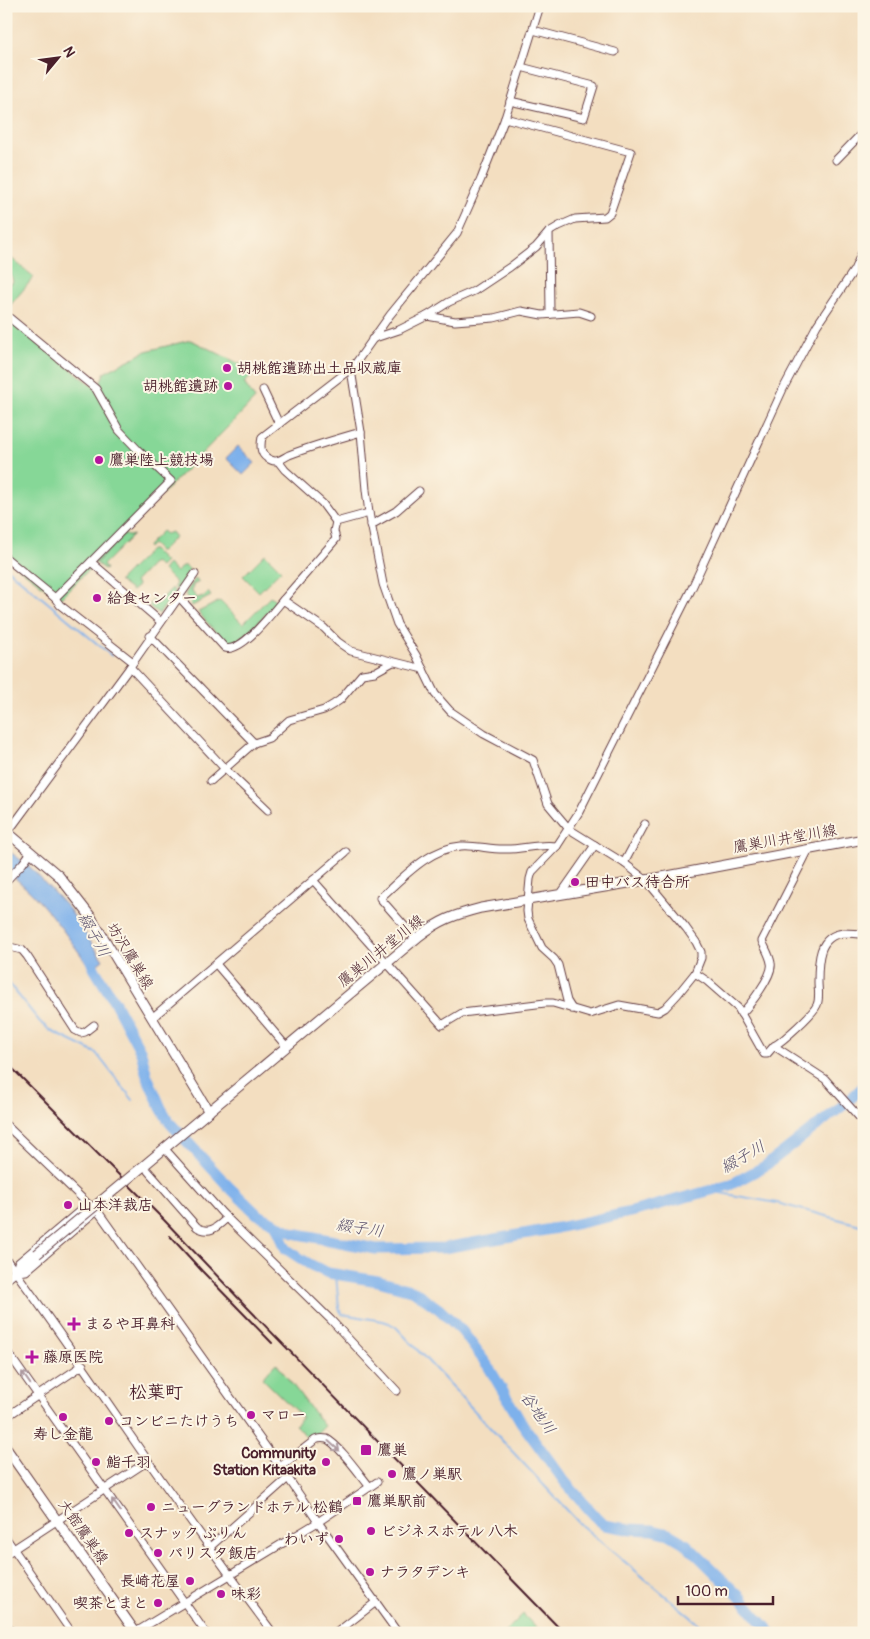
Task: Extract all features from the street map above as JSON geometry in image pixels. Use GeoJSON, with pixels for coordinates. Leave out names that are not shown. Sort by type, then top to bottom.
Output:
{"type":"FeatureCollection","features":[{"type":"Feature","properties":{"kind":"main road","name":"坊沢鷹巣線"},"geometry":{"type":"LineString","coordinates":[[7,831],[29,854],[59,876],[91,917],[209,1112]]}},
{"type":"Feature","properties":{"kind":"main road","name":"鷹巣川井堂川線"},"geometry":{"type":"LineString","coordinates":[[6,1279],[145,1169],[166,1147],[431,927],[459,913],[864,839]]}},
{"type":"Feature","properties":{"kind":"main road","name":"大館鷹巣線"},"geometry":{"type":"LineString","coordinates":[[6,1448],[135,1632]]}},
{"type":"Feature","properties":{"kind":"street"},"geometry":{"type":"LineString","coordinates":[[361,432],[290,455],[278,461],[264,456],[260,447],[262,437],[353,367],[390,315],[457,233],[505,118],[540,6]]}},
{"type":"Feature","properties":{"kind":"street"},"geometry":{"type":"LineString","coordinates":[[533,30],[615,52]]}},
{"type":"Feature","properties":{"kind":"street"},"geometry":{"type":"LineString","coordinates":[[510,101],[584,118],[594,86],[521,67]]}},
{"type":"Feature","properties":{"kind":"street"},"geometry":{"type":"LineString","coordinates":[[372,339],[399,330],[449,302],[474,291],[536,247],[549,232],[575,219],[605,217],[610,213],[631,152],[505,118]]}},
{"type":"Feature","properties":{"kind":"street"},"geometry":{"type":"LineString","coordinates":[[836,160],[864,131]]}},
{"type":"Feature","properties":{"kind":"street"},"geometry":{"type":"LineString","coordinates":[[549,232],[550,314]]}},
{"type":"Feature","properties":{"kind":"street"},"geometry":{"type":"LineString","coordinates":[[572,1009],[567,1001],[558,965],[542,948],[528,919],[528,900],[532,872],[557,846],[569,829],[691,590],[783,389],[817,325],[854,270],[864,248]]}},
{"type":"Feature","properties":{"kind":"street"},"geometry":{"type":"LineString","coordinates":[[854,270],[864,270]]}},
{"type":"Feature","properties":{"kind":"street"},"geometry":{"type":"LineString","coordinates":[[427,316],[455,321],[494,318],[521,312],[542,315],[579,312],[591,316]]}},
{"type":"Feature","properties":{"kind":"street"},"geometry":{"type":"LineString","coordinates":[[7,316],[96,389],[119,430],[171,482],[56,598]]}},
{"type":"Feature","properties":{"kind":"street"},"geometry":{"type":"LineString","coordinates":[[313,880],[442,1025],[462,1013],[553,1003],[590,1014],[619,1005],[658,1012],[665,1008],[695,973],[701,958],[701,952],[696,942],[668,904],[646,880],[624,862],[569,829],[548,804],[532,760],[484,734],[450,711],[435,694],[397,624],[383,584],[369,514],[361,432],[352,376],[353,367]]}},
{"type":"Feature","properties":{"kind":"street"},"geometry":{"type":"LineString","coordinates":[[263,390],[279,424]]}},
{"type":"Feature","properties":{"kind":"street"},"geometry":{"type":"LineString","coordinates":[[178,597],[225,648],[230,650],[238,647],[255,632],[336,539],[334,531],[336,522],[322,503],[285,470],[278,461]]}},
{"type":"Feature","properties":{"kind":"street"},"geometry":{"type":"LineString","coordinates":[[371,525],[396,511],[418,491]]}},
{"type":"Feature","properties":{"kind":"street"},"geometry":{"type":"LineString","coordinates":[[336,522],[369,514]]}},
{"type":"Feature","properties":{"kind":"street"},"geometry":{"type":"LineString","coordinates":[[6,558],[56,598],[60,605],[131,664],[225,769],[268,810]]}},
{"type":"Feature","properties":{"kind":"street"},"geometry":{"type":"LineString","coordinates":[[91,562],[161,622]]}},
{"type":"Feature","properties":{"kind":"street"},"geometry":{"type":"LineString","coordinates":[[7,831],[195,574]]}},
{"type":"Feature","properties":{"kind":"street"},"geometry":{"type":"LineString","coordinates":[[283,600],[324,628],[347,649],[423,669]]}},
{"type":"Feature","properties":{"kind":"street"},"geometry":{"type":"LineString","coordinates":[[150,636],[254,743]]}},
{"type":"Feature","properties":{"kind":"street"},"geometry":{"type":"LineString","coordinates":[[211,781],[254,743],[269,738],[289,720],[324,710],[340,700],[362,674],[375,672],[393,662]]}},
{"type":"Feature","properties":{"kind":"street"},"geometry":{"type":"LineString","coordinates":[[624,862],[645,824]]}},
{"type":"Feature","properties":{"kind":"street"},"geometry":{"type":"LineString","coordinates":[[416,939],[380,898],[425,859],[460,846],[503,849],[547,844],[557,846]]}},
{"type":"Feature","properties":{"kind":"street"},"geometry":{"type":"LineString","coordinates":[[560,895],[595,845]]}},
{"type":"Feature","properties":{"kind":"street"},"geometry":{"type":"LineString","coordinates":[[741,1014],[761,988],[771,968],[772,964],[762,942],[809,849]]}},
{"type":"Feature","properties":{"kind":"street"},"geometry":{"type":"LineString","coordinates":[[152,1018],[346,852]]}},
{"type":"Feature","properties":{"kind":"street"},"geometry":{"type":"LineString","coordinates":[[6,881],[29,854]]}},
{"type":"Feature","properties":{"kind":"street"},"geometry":{"type":"LineString","coordinates":[[695,973],[738,1008],[764,1054],[767,1054],[774,1046],[787,1037],[817,1004],[818,961],[829,938],[844,933],[864,934]]}},
{"type":"Feature","properties":{"kind":"street"},"geometry":{"type":"LineString","coordinates":[[6,946],[22,950],[76,1030],[81,1033],[85,1032],[94,1025]]}},
{"type":"Feature","properties":{"kind":"street"},"geometry":{"type":"LineString","coordinates":[[216,964],[286,1046]]}},
{"type":"Feature","properties":{"kind":"street"},"geometry":{"type":"LineString","coordinates":[[774,1046],[824,1079],[859,1117],[864,1113]]}},
{"type":"Feature","properties":{"kind":"street"},"geometry":{"type":"LineString","coordinates":[[6,1125],[96,1210],[398,1633]]}},
{"type":"Feature","properties":{"kind":"street"},"geometry":{"type":"LineString","coordinates":[[166,1147],[227,1218],[330,1320],[397,1391]]}},
{"type":"Feature","properties":{"kind":"street"},"geometry":{"type":"LineString","coordinates":[[145,1169],[201,1230],[210,1231],[215,1229],[227,1218]]}},
{"type":"Feature","properties":{"kind":"street"},"geometry":{"type":"LineString","coordinates":[[16,1272],[18,1263],[88,1204]]}},
{"type":"Feature","properties":{"kind":"street"},"geometry":{"type":"LineString","coordinates":[[16,1272],[26,1271],[96,1210]]}},
{"type":"Feature","properties":{"kind":"street"},"geometry":{"type":"LineString","coordinates":[[6,1259],[83,1365],[148,1461],[273,1633]]}},
{"type":"Feature","properties":{"kind":"street"},"geometry":{"type":"LineString","coordinates":[[6,1350],[206,1633]]}},
{"type":"Feature","properties":{"kind":"street"},"geometry":{"type":"LineString","coordinates":[[6,1417],[83,1365]]}},
{"type":"Feature","properties":{"kind":"street"},"geometry":{"type":"LineString","coordinates":[[280,1467],[315,1440],[320,1438],[326,1439],[346,1457],[370,1487]]}},
{"type":"Feature","properties":{"kind":"street"},"geometry":{"type":"LineString","coordinates":[[6,1554],[148,1461]]}},
{"type":"Feature","properties":{"kind":"street"},"geometry":{"type":"LineString","coordinates":[[210,1547],[288,1478]]}},
{"type":"Feature","properties":{"kind":"street"},"geometry":{"type":"LineString","coordinates":[[135,1632],[318,1522],[377,1482]]}},
{"type":"Feature","properties":{"kind":"street"},"geometry":{"type":"LineString","coordinates":[[6,1538],[72,1633]]}},
{"type":"Feature","properties":{"kind":"street"},"geometry":{"type":"LineString","coordinates":[[336,1633],[376,1602]]}},
{"type":"Feature","properties":{"kind":"street"},"geometry":{"type":"LineString","coordinates":[[6,1624],[12,1633]]}},
{"type":"Feature","properties":{"kind":"green space"},"geometry":{"type":"Polygon","coordinates":[[[6,254],[34,277],[7,309],[6,286],[13,282],[6,254]]]}},
{"type":"Feature","properties":{"kind":"green space"},"geometry":{"type":"Polygon","coordinates":[[[6,318],[98,390],[104,373],[146,351],[191,340],[256,372],[244,383],[255,399],[60,599],[6,558],[6,318]]]}},
{"type":"Feature","properties":{"kind":"green space"},"geometry":{"type":"Polygon","coordinates":[[[162,531],[166,534],[171,532],[175,537],[160,552],[152,544],[148,548],[147,546],[162,531]]]}},
{"type":"Feature","properties":{"kind":"green space"},"geometry":{"type":"Polygon","coordinates":[[[124,534],[128,536],[133,535],[103,565],[105,570],[96,563],[124,534]]]}},
{"type":"Feature","properties":{"kind":"green space"},"geometry":{"type":"Polygon","coordinates":[[[150,550],[153,550],[165,562],[160,567],[154,562],[135,582],[138,586],[132,591],[119,581],[150,550]]]}},
{"type":"Feature","properties":{"kind":"green space"},"geometry":{"type":"Polygon","coordinates":[[[265,554],[281,570],[259,592],[243,576],[265,554]]]}},
{"type":"Feature","properties":{"kind":"green space"},"geometry":{"type":"Polygon","coordinates":[[[168,564],[176,572],[184,565],[190,570],[177,590],[174,587],[176,583],[163,570],[168,564]]]}},
{"type":"Feature","properties":{"kind":"green space"},"geometry":{"type":"Polygon","coordinates":[[[195,579],[199,582],[193,585],[192,592],[197,598],[204,597],[208,592],[211,596],[192,606],[185,594],[195,579]]]}},
{"type":"Feature","properties":{"kind":"green space"},"geometry":{"type":"Polygon","coordinates":[[[172,588],[175,592],[159,614],[150,607],[153,600],[157,604],[172,588]]]}},
{"type":"Feature","properties":{"kind":"green space"},"geometry":{"type":"Polygon","coordinates":[[[271,596],[276,603],[246,635],[233,644],[227,645],[198,612],[220,601],[243,624],[271,596]]]}},
{"type":"Feature","properties":{"kind":"green space"},"geometry":{"type":"Polygon","coordinates":[[[276,1363],[324,1426],[310,1440],[295,1425],[302,1417],[262,1378],[276,1363]]]}},
{"type":"Feature","properties":{"kind":"green space"},"geometry":{"type":"Polygon","coordinates":[[[523,1614],[541,1633],[504,1633],[523,1614]]]}},
{"type":"Feature","properties":{"kind":"water"},"geometry":{"type":"Polygon","coordinates":[[[238,446],[255,463],[243,475],[226,458],[238,446]]]}},
{"type":"Feature","properties":{"kind":"water"},"geometry":{"type":"Polygon","coordinates":[[[6,849],[29,866],[69,909],[103,960],[91,969],[42,904],[6,871],[6,849]]]}},
{"type":"Feature","properties":{"kind":"waterway"},"geometry":{"type":"LineString","coordinates":[[6,568],[112,656]]}},
{"type":"Feature","properties":{"kind":"waterway","name":"綴子川"},"geometry":{"type":"LineString","coordinates":[[88,954],[141,1052],[147,1076],[170,1123],[229,1187],[257,1214],[293,1233],[376,1249],[444,1248],[557,1228],[635,1211],[730,1185],[765,1166],[845,1104],[864,1086]]}},
{"type":"Feature","properties":{"kind":"waterway"},"geometry":{"type":"LineString","coordinates":[[6,980],[40,1022],[51,1031],[96,1053],[133,1100]]}},
{"type":"Feature","properties":{"kind":"waterway"},"geometry":{"type":"LineString","coordinates":[[709,1191],[777,1203],[864,1226]]}},
{"type":"Feature","properties":{"kind":"waterway","name":"谷地川"},"geometry":{"type":"LineString","coordinates":[[275,1223],[286,1249],[309,1264],[328,1273],[378,1281],[414,1291],[439,1309],[462,1331],[488,1366],[521,1422],[565,1482],[604,1525],[628,1529],[653,1530],[669,1534],[686,1544],[742,1599],[771,1633]]}},
{"type":"Feature","properties":{"kind":"waterway"},"geometry":{"type":"LineString","coordinates":[[336,1275],[339,1308],[342,1314],[383,1321],[396,1327],[582,1526],[710,1633]]}},
{"type":"Feature","properties":{"kind":"railway"},"geometry":{"type":"LineString","coordinates":[[6,1062],[164,1220],[564,1633]]}},
{"type":"Feature","properties":{"kind":"railway"},"geometry":{"type":"LineString","coordinates":[[170,1236],[272,1343]]}},
{"type":"Feature","properties":{"kind":"place","name":"胡桃館遺跡出土品収蔵庫"},"geometry":{"type":"Point","coordinates":[227,368]}},
{"type":"Feature","properties":{"kind":"place","name":"胡桃館遺跡"},"geometry":{"type":"Point","coordinates":[228,386]}},
{"type":"Feature","properties":{"kind":"place","name":"鷹巣陸上競技場"},"geometry":{"type":"Point","coordinates":[99,460]}},
{"type":"Feature","properties":{"kind":"place","name":"給食センター"},"geometry":{"type":"Point","coordinates":[97,598]}},
{"type":"Feature","properties":{"kind":"place","name":"田中バス待合所"},"geometry":{"type":"Point","coordinates":[575,882]}},
{"type":"Feature","properties":{"kind":"place","name":"山本洋裁店"},"geometry":{"type":"Point","coordinates":[68,1205]}},
{"type":"Feature","properties":{"kind":"place","name":"まるや耳鼻科"},"geometry":{"type":"Point","coordinates":[74,1324]}},
{"type":"Feature","properties":{"kind":"place","name":"藤原医院"},"geometry":{"type":"Point","coordinates":[32,1357]}},
{"type":"Feature","properties":{"kind":"place","name":"マロー"},"geometry":{"type":"Point","coordinates":[251,1415]}},
{"type":"Feature","properties":{"kind":"place","name":"寿し金龍"},"geometry":{"type":"Point","coordinates":[63,1417]}},
{"type":"Feature","properties":{"kind":"place","name":"コンビニたけうち"},"geometry":{"type":"Point","coordinates":[109,1421]}},
{"type":"Feature","properties":{"kind":"place","name":"鷹巣"},"geometry":{"type":"Point","coordinates":[366,1450]}},
{"type":"Feature","properties":{"kind":"place","name":"鮨千羽"},"geometry":{"type":"Point","coordinates":[96,1462]}},
{"type":"Feature","properties":{"kind":"place","name":"Community Station Kitaakita"},"geometry":{"type":"Point","coordinates":[326,1462]}},
{"type":"Feature","properties":{"kind":"place","name":"鷹ノ巣駅"},"geometry":{"type":"Point","coordinates":[392,1474]}},
{"type":"Feature","properties":{"kind":"place","name":"鷹巣駅前"},"geometry":{"type":"Point","coordinates":[357,1501]}},
{"type":"Feature","properties":{"kind":"place","name":"ニューグランドホテル 松鶴"},"geometry":{"type":"Point","coordinates":[151,1507]}},
{"type":"Feature","properties":{"kind":"place","name":"ビジネスホテル 八木"},"geometry":{"type":"Point","coordinates":[371,1531]}},
{"type":"Feature","properties":{"kind":"place","name":"スナック ぷりん"},"geometry":{"type":"Point","coordinates":[129,1533]}},
{"type":"Feature","properties":{"kind":"place","name":"わいず"},"geometry":{"type":"Point","coordinates":[339,1539]}},
{"type":"Feature","properties":{"kind":"place","name":"パリスタ飯店"},"geometry":{"type":"Point","coordinates":[158,1553]}},
{"type":"Feature","properties":{"kind":"place","name":"ナラタデンキ"},"geometry":{"type":"Point","coordinates":[370,1572]}},
{"type":"Feature","properties":{"kind":"place","name":"長崎花屋"},"geometry":{"type":"Point","coordinates":[190,1581]}},
{"type":"Feature","properties":{"kind":"place","name":"味彩"},"geometry":{"type":"Point","coordinates":[221,1594]}},
{"type":"Feature","properties":{"kind":"place","name":"喫茶とまと"},"geometry":{"type":"Point","coordinates":[158,1603]}},
{"type":"Feature","properties":{"kind":"district","name":"松葉町"},"geometry":{"type":"Point","coordinates":[156,1392]}}]}
